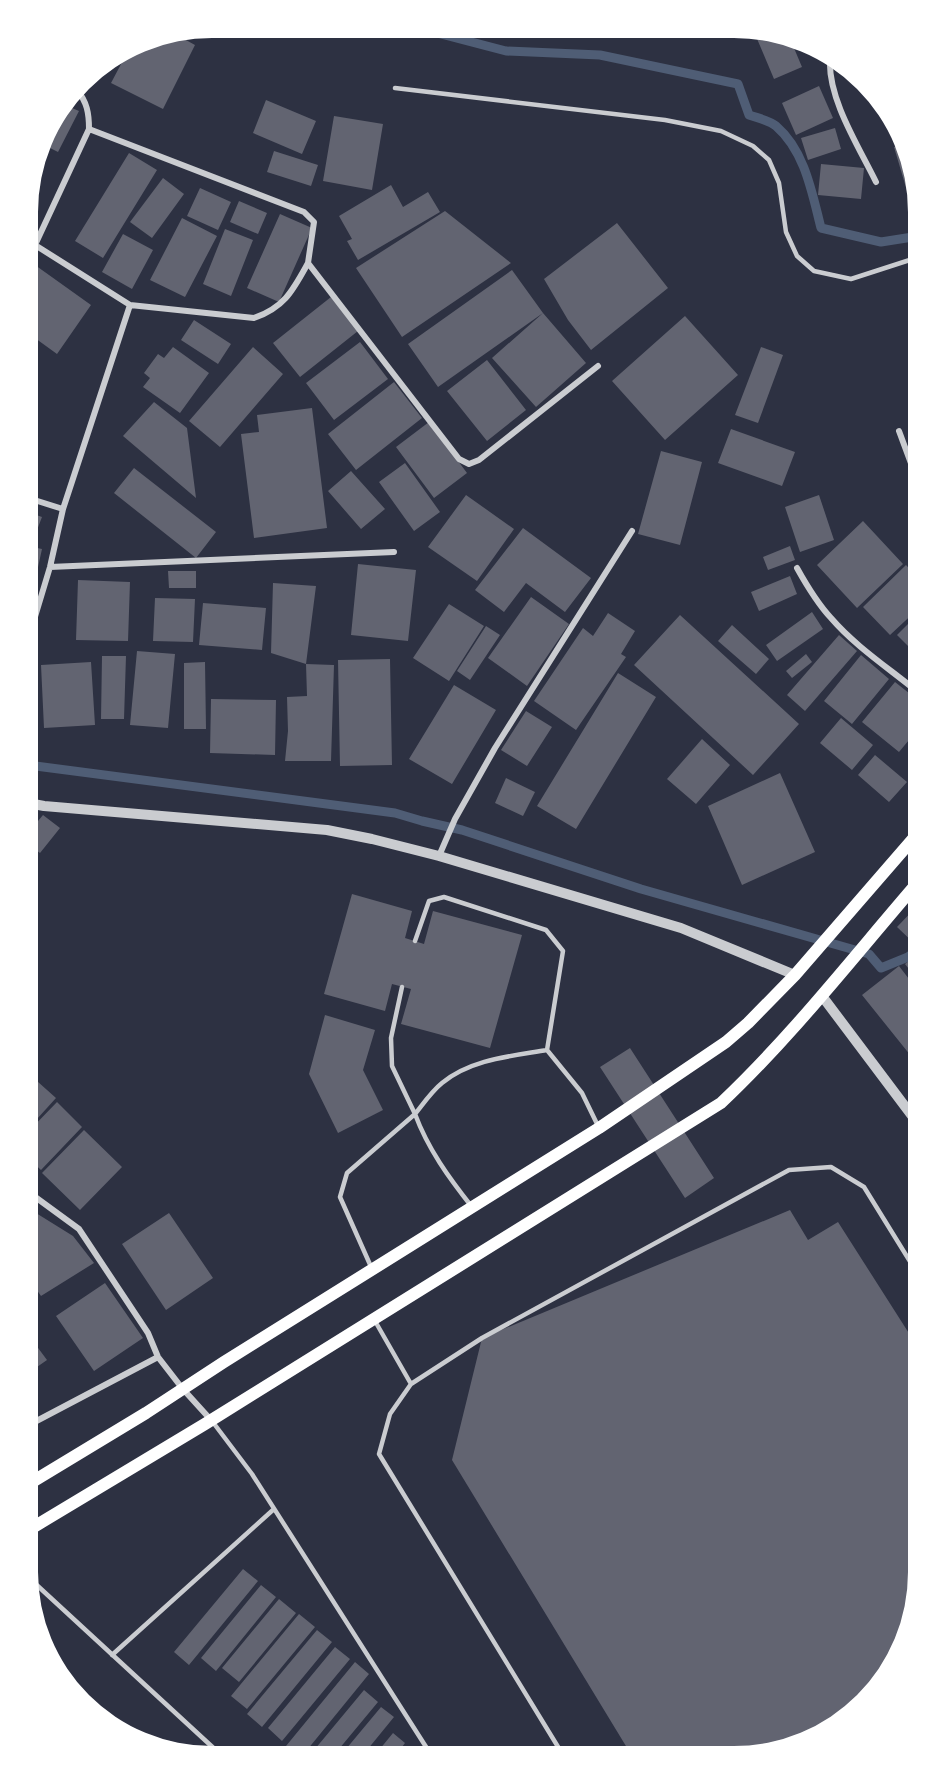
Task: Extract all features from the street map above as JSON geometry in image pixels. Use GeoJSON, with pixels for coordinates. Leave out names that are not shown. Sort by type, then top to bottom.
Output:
{"type":"FeatureCollection","features":[{"type":"Feature","properties":{"kind":"main road"},"geometry":{"type":"LineString","coordinates":[[38,1478],[599,1128],[726,1042],[795,975],[908,845]]}},
{"type":"Feature","properties":{"kind":"main road"},"geometry":{"type":"LineString","coordinates":[[38,1524],[721,1104],[750,1076],[822,996],[908,894]]}},
{"type":"Feature","properties":{"kind":"street"},"geometry":{"type":"LineString","coordinates":[[830,66],[837,101],[876,182]]}},
{"type":"Feature","properties":{"kind":"street"},"geometry":{"type":"LineString","coordinates":[[38,232],[89,129],[89,112],[82,97]]}},
{"type":"Feature","properties":{"kind":"street"},"geometry":{"type":"LineString","coordinates":[[38,248],[130,305],[254,318],[270,312],[283,303],[308,263],[314,222],[304,212],[89,129]]}},
{"type":"Feature","properties":{"kind":"street"},"geometry":{"type":"LineString","coordinates":[[308,263],[459,459],[469,464],[479,460],[598,366]]}},
{"type":"Feature","properties":{"kind":"street"},"geometry":{"type":"LineString","coordinates":[[38,607],[63,509],[130,305]]}},
{"type":"Feature","properties":{"kind":"street"},"geometry":{"type":"LineString","coordinates":[[899,431],[908,455]]}},
{"type":"Feature","properties":{"kind":"street"},"geometry":{"type":"LineString","coordinates":[[38,501],[63,509]]}},
{"type":"Feature","properties":{"kind":"street"},"geometry":{"type":"LineString","coordinates":[[440,851],[455,819],[495,748],[632,531]]}},
{"type":"Feature","properties":{"kind":"street"},"geometry":{"type":"LineString","coordinates":[[50,567],[394,552]]}},
{"type":"Feature","properties":{"kind":"street"},"geometry":{"type":"LineString","coordinates":[[797,568],[832,620],[854,641],[908,684]]}},
{"type":"Feature","properties":{"kind":"street"},"geometry":{"type":"LineString","coordinates":[[38,805],[327,830],[440,851],[681,928],[795,975]]}},
{"type":"Feature","properties":{"kind":"street"},"geometry":{"type":"LineString","coordinates":[[822,996],[908,1110]]}},
{"type":"Feature","properties":{"kind":"street"},"geometry":{"type":"LineString","coordinates":[[38,1199],[79,1229],[148,1333],[158,1357],[211,1420]]}},
{"type":"Feature","properties":{"kind":"street"},"geometry":{"type":"LineString","coordinates":[[38,1420],[158,1357]]}},
{"type":"Feature","properties":{"kind":"lane"},"geometry":{"type":"LineString","coordinates":[[395,88],[664,120],[722,131],[753,146],[769,160],[778,183],[786,232],[797,256],[814,271],[851,279],[908,261]]}},
{"type":"Feature","properties":{"kind":"lane"},"geometry":{"type":"LineString","coordinates":[[414,941],[429,901],[444,897],[546,930],[563,951],[548,1050],[582,1093],[599,1128]]}},
{"type":"Feature","properties":{"kind":"lane"},"geometry":{"type":"LineString","coordinates":[[402,987],[391,1038],[392,1066],[426,1142],[472,1207]]}},
{"type":"Feature","properties":{"kind":"lane"},"geometry":{"type":"LineString","coordinates":[[372,1269],[340,1197],[347,1173],[415,1114],[442,1083],[465,1069],[503,1056],[548,1050]]}},
{"type":"Feature","properties":{"kind":"lane"},"geometry":{"type":"LineString","coordinates":[[557,1745],[379,1454],[390,1414],[411,1384],[482,1338],[789,1170],[831,1167],[864,1187],[908,1258]]}},
{"type":"Feature","properties":{"kind":"lane"},"geometry":{"type":"LineString","coordinates":[[373,1319],[411,1384]]}},
{"type":"Feature","properties":{"kind":"lane"},"geometry":{"type":"LineString","coordinates":[[211,1420],[252,1474],[425,1745]]}},
{"type":"Feature","properties":{"kind":"lane"},"geometry":{"type":"LineString","coordinates":[[112,1655],[274,1509]]}},
{"type":"Feature","properties":{"kind":"lane"},"geometry":{"type":"LineString","coordinates":[[39,1587],[210,1745]]}},
{"type":"Feature","properties":{"kind":"building"},"geometry":{"type":"Polygon","coordinates":[[[185,40],[195,45],[163,109],[111,83],[122,63],[135,55],[185,40]]]}},
{"type":"Feature","properties":{"kind":"building"},"geometry":{"type":"Polygon","coordinates":[[[757,40],[794,49],[802,67],[774,79],[757,40]]]}},
{"type":"Feature","properties":{"kind":"building"},"geometry":{"type":"Polygon","coordinates":[[[819,86],[833,118],[796,135],[782,103],[819,86]]]}},
{"type":"Feature","properties":{"kind":"building"},"geometry":{"type":"Polygon","coordinates":[[[266,100],[316,121],[302,154],[253,133],[266,100]]]}},
{"type":"Feature","properties":{"kind":"building"},"geometry":{"type":"Polygon","coordinates":[[[72,108],[79,111],[58,152],[50,148],[72,108]]]}},
{"type":"Feature","properties":{"kind":"building"},"geometry":{"type":"Polygon","coordinates":[[[334,116],[383,124],[372,190],[323,181],[334,116]]]}},
{"type":"Feature","properties":{"kind":"building"},"geometry":{"type":"Polygon","coordinates":[[[835,128],[841,149],[808,160],[801,138],[835,128]]]}},
{"type":"Feature","properties":{"kind":"building"},"geometry":{"type":"Polygon","coordinates":[[[894,147],[903,167],[907,191],[907,191],[894,147]]]}},
{"type":"Feature","properties":{"kind":"building"},"geometry":{"type":"Polygon","coordinates":[[[274,151],[318,165],[311,186],[267,172],[274,151]]]}},
{"type":"Feature","properties":{"kind":"building"},"geometry":{"type":"Polygon","coordinates":[[[129,153],[157,170],[103,258],[75,241],[129,153]]]}},
{"type":"Feature","properties":{"kind":"building"},"geometry":{"type":"Polygon","coordinates":[[[821,164],[864,168],[861,199],[818,195],[821,164]]]}},
{"type":"Feature","properties":{"kind":"building"},"geometry":{"type":"Polygon","coordinates":[[[163,178],[184,194],[152,238],[130,222],[163,178]]]}},
{"type":"Feature","properties":{"kind":"building"},"geometry":{"type":"Polygon","coordinates":[[[391,185],[403,207],[428,192],[440,212],[358,260],[347,241],[352,239],[339,216],[391,185]]]}},
{"type":"Feature","properties":{"kind":"building"},"geometry":{"type":"Polygon","coordinates":[[[200,188],[231,202],[218,230],[187,216],[200,188]]]}},
{"type":"Feature","properties":{"kind":"building"},"geometry":{"type":"Polygon","coordinates":[[[239,201],[267,213],[258,234],[230,222],[239,201]]]}},
{"type":"Feature","properties":{"kind":"building"},"geometry":{"type":"Polygon","coordinates":[[[445,211],[511,263],[402,337],[356,268],[445,211]]]}},
{"type":"Feature","properties":{"kind":"building"},"geometry":{"type":"Polygon","coordinates":[[[280,214],[312,228],[279,302],[247,288],[280,214]]]}},
{"type":"Feature","properties":{"kind":"building"},"geometry":{"type":"Polygon","coordinates":[[[182,218],[217,236],[185,297],[150,280],[182,218]]]}},
{"type":"Feature","properties":{"kind":"building"},"geometry":{"type":"Polygon","coordinates":[[[617,223],[668,288],[591,350],[568,320],[544,279],[617,223]]]}},
{"type":"Feature","properties":{"kind":"building"},"geometry":{"type":"Polygon","coordinates":[[[225,229],[253,240],[231,296],[203,284],[225,229]]]}},
{"type":"Feature","properties":{"kind":"building"},"geometry":{"type":"Polygon","coordinates":[[[123,234],[153,250],[132,289],[102,272],[123,234]]]}},
{"type":"Feature","properties":{"kind":"building"},"geometry":{"type":"Polygon","coordinates":[[[38,267],[91,305],[57,354],[38,340],[38,267]]]}},
{"type":"Feature","properties":{"kind":"building"},"geometry":{"type":"Polygon","coordinates":[[[512,270],[543,313],[438,387],[408,344],[512,270]]]}},
{"type":"Feature","properties":{"kind":"building"},"geometry":{"type":"Polygon","coordinates":[[[331,297],[358,331],[300,377],[273,343],[331,297]]]}},
{"type":"Feature","properties":{"kind":"building"},"geometry":{"type":"Polygon","coordinates":[[[543,313],[586,363],[536,407],[492,358],[543,313]]]}},
{"type":"Feature","properties":{"kind":"building"},"geometry":{"type":"Polygon","coordinates":[[[685,316],[738,375],[665,440],[612,381],[685,316]]]}},
{"type":"Feature","properties":{"kind":"building"},"geometry":{"type":"Polygon","coordinates":[[[194,320],[231,344],[218,364],[181,340],[194,320]]]}},
{"type":"Feature","properties":{"kind":"building"},"geometry":{"type":"Polygon","coordinates":[[[360,342],[388,379],[334,420],[306,383],[360,342]]]}},
{"type":"Feature","properties":{"kind":"building"},"geometry":{"type":"Polygon","coordinates":[[[173,347],[209,373],[180,413],[143,387],[150,378],[144,373],[158,354],[164,358],[173,347]]]}},
{"type":"Feature","properties":{"kind":"building"},"geometry":{"type":"Polygon","coordinates":[[[253,347],[283,374],[220,447],[189,421],[253,347]]]}},
{"type":"Feature","properties":{"kind":"building"},"geometry":{"type":"Polygon","coordinates":[[[761,347],[783,355],[758,423],[735,415],[761,347]]]}},
{"type":"Feature","properties":{"kind":"building"},"geometry":{"type":"Polygon","coordinates":[[[487,360],[526,410],[487,441],[447,391],[487,360]]]}},
{"type":"Feature","properties":{"kind":"building"},"geometry":{"type":"Polygon","coordinates":[[[394,382],[422,418],[356,470],[328,434],[394,382]]]}},
{"type":"Feature","properties":{"kind":"building"},"geometry":{"type":"Polygon","coordinates":[[[154,402],[187,428],[196,498],[123,436],[154,402]]]}},
{"type":"Feature","properties":{"kind":"building"},"geometry":{"type":"Polygon","coordinates":[[[312,408],[327,528],[254,538],[241,434],[259,432],[257,415],[312,408]]]}},
{"type":"Feature","properties":{"kind":"building"},"geometry":{"type":"Polygon","coordinates":[[[429,422],[467,473],[434,498],[396,447],[429,422]]]}},
{"type":"Feature","properties":{"kind":"building"},"geometry":{"type":"Polygon","coordinates":[[[731,429],[795,452],[782,486],[718,463],[731,429]]]}},
{"type":"Feature","properties":{"kind":"building"},"geometry":{"type":"Polygon","coordinates":[[[661,451],[702,462],[680,545],[638,534],[661,451]]]}},
{"type":"Feature","properties":{"kind":"building"},"geometry":{"type":"Polygon","coordinates":[[[405,463],[440,512],[414,531],[379,482],[405,463]]]}},
{"type":"Feature","properties":{"kind":"building"},"geometry":{"type":"Polygon","coordinates":[[[134,468],[216,532],[196,558],[114,493],[134,468]]]}},
{"type":"Feature","properties":{"kind":"building"},"geometry":{"type":"Polygon","coordinates":[[[351,471],[385,509],[361,529],[328,491],[351,471]]]}},
{"type":"Feature","properties":{"kind":"building"},"geometry":{"type":"Polygon","coordinates":[[[466,495],[514,529],[477,581],[428,547],[466,495]]]}},
{"type":"Feature","properties":{"kind":"building"},"geometry":{"type":"Polygon","coordinates":[[[819,495],[834,540],[800,552],[785,507],[819,495]]]}},
{"type":"Feature","properties":{"kind":"building"},"geometry":{"type":"Polygon","coordinates":[[[38,516],[42,517],[38,527],[38,516]]]}},
{"type":"Feature","properties":{"kind":"building"},"geometry":{"type":"Polygon","coordinates":[[[863,521],[903,564],[857,608],[817,565],[863,521]]]}},
{"type":"Feature","properties":{"kind":"building"},"geometry":{"type":"Polygon","coordinates":[[[523,528],[591,578],[565,612],[526,583],[504,612],[475,590],[523,528]]]}},
{"type":"Feature","properties":{"kind":"building"},"geometry":{"type":"Polygon","coordinates":[[[790,546],[795,560],[768,570],[763,557],[790,546]]]}},
{"type":"Feature","properties":{"kind":"building"},"geometry":{"type":"Polygon","coordinates":[[[38,548],[42,549],[38,567],[38,548]]]}},
{"type":"Feature","properties":{"kind":"building"},"geometry":{"type":"Polygon","coordinates":[[[358,564],[416,570],[408,641],[351,635],[358,564]]]}},
{"type":"Feature","properties":{"kind":"building"},"geometry":{"type":"Polygon","coordinates":[[[906,565],[908,567],[908,618],[890,635],[863,607],[906,565]]]}},
{"type":"Feature","properties":{"kind":"building"},"geometry":{"type":"Polygon","coordinates":[[[168,571],[196,571],[196,588],[169,588],[168,571]]]}},
{"type":"Feature","properties":{"kind":"building"},"geometry":{"type":"Polygon","coordinates":[[[790,576],[797,594],[759,611],[751,592],[790,576]]]}},
{"type":"Feature","properties":{"kind":"building"},"geometry":{"type":"Polygon","coordinates":[[[78,580],[130,582],[128,641],[76,640],[78,580]]]}},
{"type":"Feature","properties":{"kind":"building"},"geometry":{"type":"Polygon","coordinates":[[[273,583],[316,586],[306,664],[271,653],[273,583]]]}},
{"type":"Feature","properties":{"kind":"building"},"geometry":{"type":"Polygon","coordinates":[[[531,597],[569,624],[527,686],[488,658],[531,597]]]}},
{"type":"Feature","properties":{"kind":"building"},"geometry":{"type":"Polygon","coordinates":[[[155,598],[195,599],[193,642],[153,641],[155,598]]]}},
{"type":"Feature","properties":{"kind":"building"},"geometry":{"type":"Polygon","coordinates":[[[203,603],[266,608],[262,650],[199,645],[203,603]]]}},
{"type":"Feature","properties":{"kind":"building"},"geometry":{"type":"Polygon","coordinates":[[[449,604],[484,626],[449,681],[413,658],[449,604]]]}},
{"type":"Feature","properties":{"kind":"building"},"geometry":{"type":"Polygon","coordinates":[[[812,612],[823,629],[777,661],[766,645],[812,612]]]}},
{"type":"Feature","properties":{"kind":"building"},"geometry":{"type":"Polygon","coordinates":[[[608,613],[635,631],[621,654],[626,657],[576,730],[534,701],[583,628],[593,636],[608,613]]]}},
{"type":"Feature","properties":{"kind":"building"},"geometry":{"type":"Polygon","coordinates":[[[680,615],[799,724],[753,775],[634,665],[680,615]]]}},
{"type":"Feature","properties":{"kind":"building"},"geometry":{"type":"Polygon","coordinates":[[[908,624],[908,646],[897,635],[908,624]]]}},
{"type":"Feature","properties":{"kind":"building"},"geometry":{"type":"Polygon","coordinates":[[[732,625],[769,659],[756,674],[718,641],[732,625]]]}},
{"type":"Feature","properties":{"kind":"building"},"geometry":{"type":"Polygon","coordinates":[[[486,626],[500,635],[470,680],[457,671],[486,626]]]}},
{"type":"Feature","properties":{"kind":"building"},"geometry":{"type":"Polygon","coordinates":[[[839,635],[857,651],[805,711],[787,695],[839,635]]]}},
{"type":"Feature","properties":{"kind":"building"},"geometry":{"type":"Polygon","coordinates":[[[137,651],[175,654],[168,728],[130,725],[137,651]]]}},
{"type":"Feature","properties":{"kind":"building"},"geometry":{"type":"Polygon","coordinates":[[[806,654],[812,662],[792,678],[786,671],[806,654]]]}},
{"type":"Feature","properties":{"kind":"building"},"geometry":{"type":"Polygon","coordinates":[[[861,655],[889,679],[852,724],[824,701],[861,655]]]}},
{"type":"Feature","properties":{"kind":"building"},"geometry":{"type":"Polygon","coordinates":[[[102,656],[126,656],[124,719],[101,719],[102,656]]]}},
{"type":"Feature","properties":{"kind":"building"},"geometry":{"type":"Polygon","coordinates":[[[390,659],[392,765],[340,766],[338,660],[390,659]]]}},
{"type":"Feature","properties":{"kind":"building"},"geometry":{"type":"Polygon","coordinates":[[[91,662],[95,725],[44,728],[41,665],[91,662]]]}},
{"type":"Feature","properties":{"kind":"building"},"geometry":{"type":"Polygon","coordinates":[[[205,662],[206,729],[184,729],[184,663],[205,662]]]}},
{"type":"Feature","properties":{"kind":"building"},"geometry":{"type":"Polygon","coordinates":[[[306,664],[334,665],[331,761],[285,761],[288,731],[287,697],[307,696],[306,664]]]}},
{"type":"Feature","properties":{"kind":"building"},"geometry":{"type":"Polygon","coordinates":[[[618,673],[656,697],[576,829],[537,806],[618,673]]]}},
{"type":"Feature","properties":{"kind":"building"},"geometry":{"type":"Polygon","coordinates":[[[895,682],[908,692],[908,741],[899,752],[862,722],[895,682]]]}},
{"type":"Feature","properties":{"kind":"building"},"geometry":{"type":"Polygon","coordinates":[[[454,685],[496,710],[452,784],[409,759],[454,685]]]}},
{"type":"Feature","properties":{"kind":"building"},"geometry":{"type":"Polygon","coordinates":[[[211,699],[276,700],[275,755],[210,753],[211,699]]]}},
{"type":"Feature","properties":{"kind":"building"},"geometry":{"type":"Polygon","coordinates":[[[526,711],[552,727],[527,766],[501,750],[526,711]]]}},
{"type":"Feature","properties":{"kind":"building"},"geometry":{"type":"Polygon","coordinates":[[[841,718],[873,745],[852,770],[820,743],[841,718]]]}},
{"type":"Feature","properties":{"kind":"building"},"geometry":{"type":"Polygon","coordinates":[[[702,739],[730,765],[696,804],[667,779],[702,739]]]}},
{"type":"Feature","properties":{"kind":"building"},"geometry":{"type":"Polygon","coordinates":[[[875,755],[907,782],[889,802],[858,775],[875,755]]]}},
{"type":"Feature","properties":{"kind":"building"},"geometry":{"type":"Polygon","coordinates":[[[780,773],[815,852],[742,885],[708,806],[780,773]]]}},
{"type":"Feature","properties":{"kind":"building"},"geometry":{"type":"Polygon","coordinates":[[[506,778],[535,792],[523,816],[495,803],[506,778]]]}},
{"type":"Feature","properties":{"kind":"building"},"geometry":{"type":"Polygon","coordinates":[[[43,815],[60,828],[40,853],[38,852],[38,821],[43,815]]]}},
{"type":"Feature","properties":{"kind":"building"},"geometry":{"type":"Polygon","coordinates":[[[352,894],[412,911],[405,938],[424,944],[433,911],[522,935],[490,1048],[401,1024],[411,989],[392,984],[385,1011],[324,994],[352,894]]]}},
{"type":"Feature","properties":{"kind":"building"},"geometry":{"type":"Polygon","coordinates":[[[908,916],[908,937],[897,927],[908,916]]]}},
{"type":"Feature","properties":{"kind":"building"},"geometry":{"type":"Polygon","coordinates":[[[899,966],[908,978],[908,1052],[862,995],[899,966]]]}},
{"type":"Feature","properties":{"kind":"building"},"geometry":{"type":"Polygon","coordinates":[[[325,1015],[375,1030],[363,1070],[383,1110],[338,1133],[309,1074],[325,1015]]]}},
{"type":"Feature","properties":{"kind":"building"},"geometry":{"type":"Polygon","coordinates":[[[630,1048],[714,1178],[685,1198],[600,1067],[630,1048]]]}},
{"type":"Feature","properties":{"kind":"building"},"geometry":{"type":"Polygon","coordinates":[[[38,1082],[56,1098],[38,1118],[38,1082]]]}},
{"type":"Feature","properties":{"kind":"building"},"geometry":{"type":"Polygon","coordinates":[[[57,1102],[82,1127],[41,1170],[38,1167],[38,1122],[57,1102]]]}},
{"type":"Feature","properties":{"kind":"building"},"geometry":{"type":"Polygon","coordinates":[[[84,1130],[122,1167],[80,1210],[42,1173],[84,1130]]]}},
{"type":"Feature","properties":{"kind":"building"},"geometry":{"type":"Polygon","coordinates":[[[790,1210],[808,1240],[838,1222],[908,1332],[908,1583],[899,1627],[891,1648],[873,1677],[849,1702],[831,1716],[811,1728],[790,1736],[746,1745],[625,1745],[452,1460],[482,1338],[790,1210]]]}},
{"type":"Feature","properties":{"kind":"building"},"geometry":{"type":"Polygon","coordinates":[[[169,1213],[213,1278],[166,1310],[122,1244],[169,1213]]]}},
{"type":"Feature","properties":{"kind":"building"},"geometry":{"type":"Polygon","coordinates":[[[38,1214],[73,1236],[94,1263],[41,1296],[38,1292],[38,1214]]]}},
{"type":"Feature","properties":{"kind":"building"},"geometry":{"type":"Polygon","coordinates":[[[105,1283],[143,1338],[94,1371],[56,1316],[105,1283]]]}},
{"type":"Feature","properties":{"kind":"building"},"geometry":{"type":"Polygon","coordinates":[[[38,1348],[47,1360],[38,1366],[38,1348]]]}},
{"type":"Feature","properties":{"kind":"building"},"geometry":{"type":"Polygon","coordinates":[[[243,1569],[258,1581],[189,1665],[174,1652],[243,1569]]]}},
{"type":"Feature","properties":{"kind":"building"},"geometry":{"type":"Polygon","coordinates":[[[261,1585],[276,1597],[216,1671],[201,1658],[261,1585]]]}},
{"type":"Feature","properties":{"kind":"building"},"geometry":{"type":"Polygon","coordinates":[[[279,1599],[296,1613],[239,1682],[222,1668],[279,1599]]]}},
{"type":"Feature","properties":{"kind":"building"},"geometry":{"type":"Polygon","coordinates":[[[299,1614],[315,1627],[247,1709],[231,1696],[299,1614]]]}},
{"type":"Feature","properties":{"kind":"building"},"geometry":{"type":"Polygon","coordinates":[[[317,1630],[332,1642],[262,1727],[247,1714],[317,1630]]]}},
{"type":"Feature","properties":{"kind":"building"},"geometry":{"type":"Polygon","coordinates":[[[335,1647],[350,1659],[282,1741],[268,1728],[335,1647]]]}},
{"type":"Feature","properties":{"kind":"building"},"geometry":{"type":"Polygon","coordinates":[[[355,1662],[369,1674],[311,1745],[287,1745],[355,1662]]]}},
{"type":"Feature","properties":{"kind":"building"},"geometry":{"type":"Polygon","coordinates":[[[364,1690],[378,1702],[342,1745],[318,1745],[364,1690]]]}},
{"type":"Feature","properties":{"kind":"building"},"geometry":{"type":"Polygon","coordinates":[[[381,1707],[394,1717],[371,1745],[349,1745],[381,1707]]]}},
{"type":"Feature","properties":{"kind":"building"},"geometry":{"type":"Polygon","coordinates":[[[393,1733],[405,1743],[404,1745],[383,1745],[393,1733]]]}},
{"type":"Feature","properties":{"kind":"waterway"},"geometry":{"type":"LineString","coordinates":[[456,38],[506,51],[600,55],[738,84],[749,115],[776,126],[786,136],[801,160],[821,228],[881,242],[908,238]]}},
{"type":"Feature","properties":{"kind":"waterway"},"geometry":{"type":"LineString","coordinates":[[38,766],[395,813],[462,830],[641,889],[869,954],[881,968],[908,957]]}}]}
